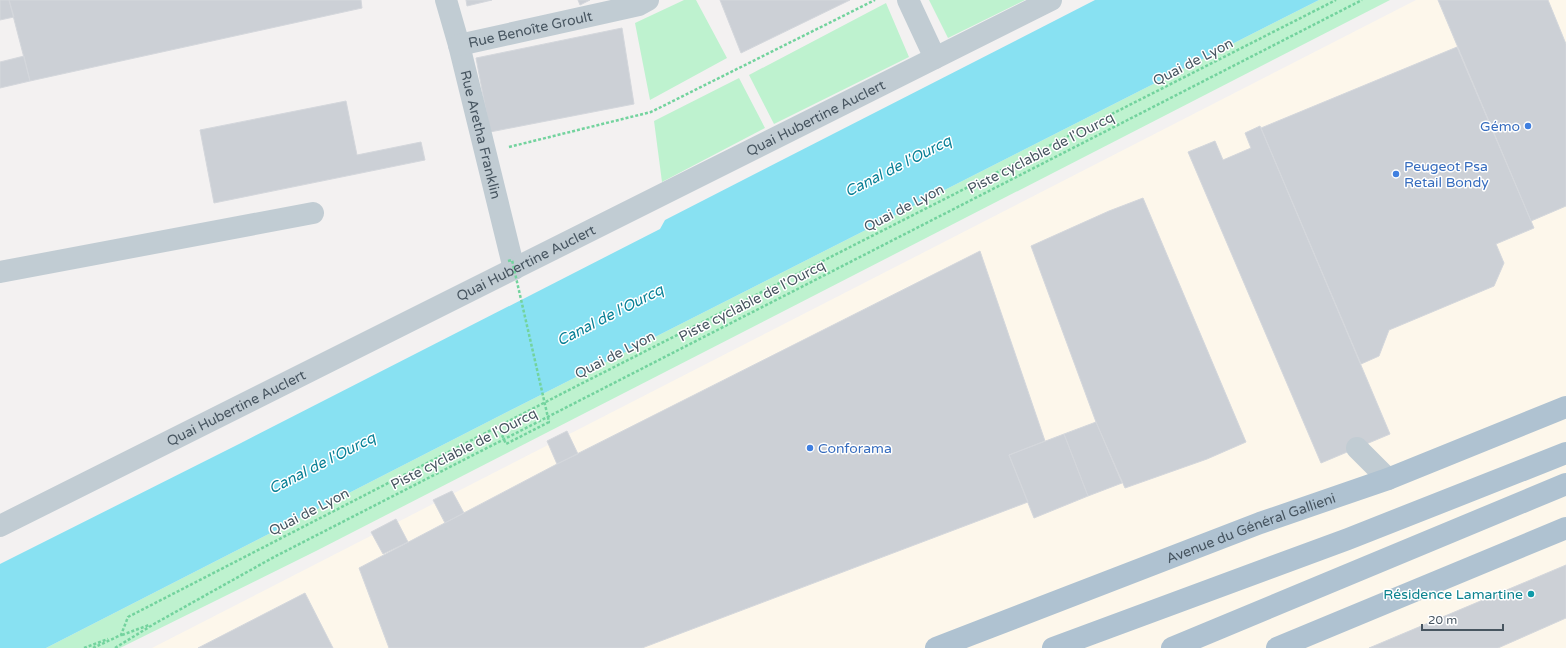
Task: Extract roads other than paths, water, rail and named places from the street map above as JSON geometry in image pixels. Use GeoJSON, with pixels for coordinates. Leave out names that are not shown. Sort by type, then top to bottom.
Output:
{"type":"FeatureCollection","features":[{"type":"Feature","properties":{"kind":"main road","name":"Avenue du Général Gallieni"},"geometry":{"type":"LineString","coordinates":[[936,648],[1260,523],[1388,479],[1566,407]]}},
{"type":"Feature","properties":{"kind":"main road"},"geometry":{"type":"LineString","coordinates":[[1054,648],[1348,539],[1566,453]]}},
{"type":"Feature","properties":{"kind":"main road"},"geometry":{"type":"LineString","coordinates":[[1172,648],[1566,484]]}},
{"type":"Feature","properties":{"kind":"main road"},"geometry":{"type":"LineString","coordinates":[[1277,648],[1301,643],[1566,528]]}},
{"type":"Feature","properties":{"kind":"street","name":"Rue Aretha Franklin"},"geometry":{"type":"LineString","coordinates":[[446,0],[459,46],[511,265]]}},
{"type":"Feature","properties":{"kind":"street","name":"Rue Benoîte Groult"},"geometry":{"type":"LineString","coordinates":[[459,46],[639,5],[648,0]]}},
{"type":"Feature","properties":{"kind":"street"},"geometry":{"type":"LineString","coordinates":[[908,0],[935,58]]}},
{"type":"Feature","properties":{"kind":"street","name":"Quai Hubertine Auclert"},"geometry":{"type":"LineString","coordinates":[[0,526],[511,265],[1051,0]]}},
{"type":"Feature","properties":{"kind":"street"},"geometry":{"type":"LineString","coordinates":[[0,272],[313,214]]}},
{"type":"Feature","properties":{"kind":"street"},"geometry":{"type":"LineString","coordinates":[[1357,448],[1388,479]]}},
{"type":"Feature","properties":{"kind":"water","name":"Canal de l'Ourcq"},"geometry":{"type":"Polygon","coordinates":[[[1095,0],[1319,0],[46,648],[0,648],[0,564],[660,229],[665,220],[1095,0]]]}},
{"type":"Feature","properties":{"kind":"place","name":"Gémo"},"geometry":{"type":"Point","coordinates":[1528,126]}},
{"type":"Feature","properties":{"kind":"place","name":"Peugeot Psa Retail Bondy"},"geometry":{"type":"Point","coordinates":[1396,174]}},
{"type":"Feature","properties":{"kind":"place","name":"Conforama"},"geometry":{"type":"Point","coordinates":[810,448]}},
{"type":"Feature","properties":{"kind":"place","name":"Résidence Lamartine"},"geometry":{"type":"Point","coordinates":[1531,594]}}]}
